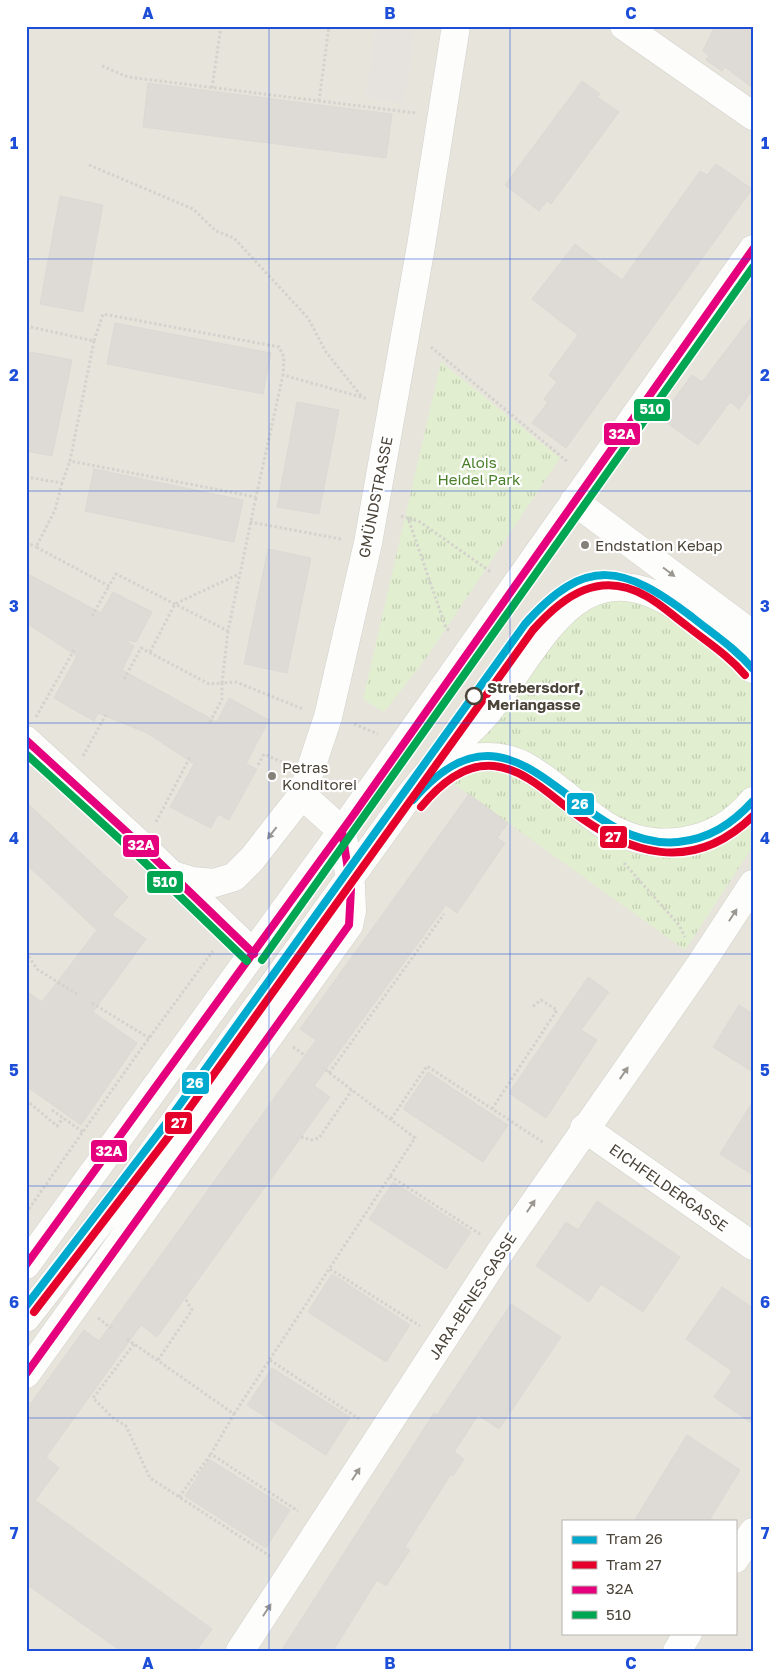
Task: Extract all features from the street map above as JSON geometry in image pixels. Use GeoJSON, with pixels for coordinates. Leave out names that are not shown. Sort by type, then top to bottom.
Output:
{"type":"FeatureCollection","features":[{"type":"Feature","properties":{"kind":"street","name":"GMÜNDSTRASSE"},"geometry":{"type":"LineString","coordinates":[[172,875],[192,881],[214,883],[234,877],[252,859],[302,795],[328,716],[368,543],[404,342],[456,26]]}},
{"type":"Feature","properties":{"kind":"street"},"geometry":{"type":"LineString","coordinates":[[624,26],[753,116]]}},
{"type":"Feature","properties":{"kind":"street"},"geometry":{"type":"LineString","coordinates":[[26,1265],[254,954],[753,250]]}},
{"type":"Feature","properties":{"kind":"street"},"geometry":{"type":"LineString","coordinates":[[574,501],[753,635]]}},
{"type":"Feature","properties":{"kind":"street"},"geometry":{"type":"LineString","coordinates":[[26,1318],[127,1188],[406,800],[487,712],[553,621],[573,603],[601,590],[622,587],[644,590],[665,598],[732,648],[753,668]]}},
{"type":"Feature","properties":{"kind":"street"},"geometry":{"type":"LineString","coordinates":[[29,733],[70,780],[232,931],[254,954]]}},
{"type":"Feature","properties":{"kind":"street"},"geometry":{"type":"LineString","coordinates":[[428,774],[439,768],[472,758],[500,758],[525,766],[615,831],[639,840],[668,843],[696,839],[718,831],[736,818],[753,801]]}},
{"type":"Feature","properties":{"kind":"street"},"geometry":{"type":"LineString","coordinates":[[26,1374],[349,925],[352,912],[350,878],[342,831],[302,795]]}},
{"type":"Feature","properties":{"kind":"street","name":"JARA-BENES-GASSE"},"geometry":{"type":"LineString","coordinates":[[240,1651],[502,1249],[753,884]]}},
{"type":"Feature","properties":{"kind":"street","name":"EICHFELDERGASSE"},"geometry":{"type":"LineString","coordinates":[[584,1128],[753,1246]]}},
{"type":"Feature","properties":{"kind":"street"},"geometry":{"type":"LineString","coordinates":[[736,1558],[753,1532]]}},
{"type":"Feature","properties":{"kind":"street"},"geometry":{"type":"LineString","coordinates":[[677,1651],[687,1634]]}},
{"type":"Feature","properties":{"kind":"path"},"geometry":{"type":"LineString","coordinates":[[212,88],[221,26]]}},
{"type":"Feature","properties":{"kind":"path"},"geometry":{"type":"LineString","coordinates":[[319,101],[328,26]]}},
{"type":"Feature","properties":{"kind":"path"},"geometry":{"type":"LineString","coordinates":[[26,62],[28,68]]}},
{"type":"Feature","properties":{"kind":"path"},"geometry":{"type":"LineString","coordinates":[[102,66],[128,77],[442,116]]}},
{"type":"Feature","properties":{"kind":"path"},"geometry":{"type":"LineString","coordinates":[[89,165],[193,208],[216,230],[234,238],[308,318],[326,352],[362,398]]}},
{"type":"Feature","properties":{"kind":"path"},"geometry":{"type":"LineString","coordinates":[[36,546],[55,510],[70,461],[94,341],[103,314],[279,347],[284,357],[283,375],[228,631],[222,699],[209,724]]}},
{"type":"Feature","properties":{"kind":"path"},"geometry":{"type":"LineString","coordinates":[[26,326],[94,341]]}},
{"type":"Feature","properties":{"kind":"path"},"geometry":{"type":"LineString","coordinates":[[404,342],[434,347],[590,479]]}},
{"type":"Feature","properties":{"kind":"path"},"geometry":{"type":"LineString","coordinates":[[283,375],[362,398],[393,404]]}},
{"type":"Feature","properties":{"kind":"path"},"geometry":{"type":"LineString","coordinates":[[70,461],[256,497]]}},
{"type":"Feature","properties":{"kind":"path"},"geometry":{"type":"LineString","coordinates":[[26,477],[62,484]]}},
{"type":"Feature","properties":{"kind":"path"},"geometry":{"type":"LineString","coordinates":[[374,508],[420,522],[513,587]]}},
{"type":"Feature","properties":{"kind":"path"},"geometry":{"type":"LineString","coordinates":[[408,518],[446,628],[472,646]]}},
{"type":"Feature","properties":{"kind":"path"},"geometry":{"type":"LineString","coordinates":[[250,522],[368,543]]}},
{"type":"Feature","properties":{"kind":"path"},"geometry":{"type":"LineString","coordinates":[[26,542],[109,586]]}},
{"type":"Feature","properties":{"kind":"path"},"geometry":{"type":"LineString","coordinates":[[150,652],[175,604],[240,573]]}},
{"type":"Feature","properties":{"kind":"path"},"geometry":{"type":"LineString","coordinates":[[92,616],[116,574],[228,631]]}},
{"type":"Feature","properties":{"kind":"path"},"geometry":{"type":"LineString","coordinates":[[124,679],[141,648],[209,684],[236,682],[306,710]]}},
{"type":"Feature","properties":{"kind":"path"},"geometry":{"type":"LineString","coordinates":[[29,733],[74,650]]}},
{"type":"Feature","properties":{"kind":"path"},"geometry":{"type":"LineString","coordinates":[[70,780],[106,712]]}},
{"type":"Feature","properties":{"kind":"path"},"geometry":{"type":"LineString","coordinates":[[351,723],[378,734]]}},
{"type":"Feature","properties":{"kind":"path"},"geometry":{"type":"LineString","coordinates":[[372,742],[383,726]]}},
{"type":"Feature","properties":{"kind":"path"},"geometry":{"type":"LineString","coordinates":[[258,766],[264,754],[282,762]]}},
{"type":"Feature","properties":{"kind":"path"},"geometry":{"type":"LineString","coordinates":[[143,847],[190,758]]}},
{"type":"Feature","properties":{"kind":"path"},"geometry":{"type":"LineString","coordinates":[[329,1073],[444,914]]}},
{"type":"Feature","properties":{"kind":"path"},"geometry":{"type":"LineString","coordinates":[[26,1213],[149,1038],[217,947],[232,931]]}},
{"type":"Feature","properties":{"kind":"path"},"geometry":{"type":"LineString","coordinates":[[26,952],[37,969],[78,995]]}},
{"type":"Feature","properties":{"kind":"path"},"geometry":{"type":"LineString","coordinates":[[492,1109],[556,1010],[541,1000],[532,1007]]}},
{"type":"Feature","properties":{"kind":"path"},"geometry":{"type":"LineString","coordinates":[[92,1003],[149,1038]]}},
{"type":"Feature","properties":{"kind":"path"},"geometry":{"type":"LineString","coordinates":[[391,1120],[427,1066],[545,1144]]}},
{"type":"Feature","properties":{"kind":"path"},"geometry":{"type":"LineString","coordinates":[[179,1497],[210,1454],[234,1414],[415,1138],[323,1068]]}},
{"type":"Feature","properties":{"kind":"path"},"geometry":{"type":"LineString","coordinates":[[301,1137],[311,1140],[319,1138],[352,1090]]}},
{"type":"Feature","properties":{"kind":"path"},"geometry":{"type":"LineString","coordinates":[[26,1100],[57,1126],[63,1118]]}},
{"type":"Feature","properties":{"kind":"path"},"geometry":{"type":"LineString","coordinates":[[52,1110],[83,1132]]}},
{"type":"Feature","properties":{"kind":"path"},"geometry":{"type":"LineString","coordinates":[[390,1176],[484,1236]]}},
{"type":"Feature","properties":{"kind":"path"},"geometry":{"type":"LineString","coordinates":[[330,1269],[424,1329]]}},
{"type":"Feature","properties":{"kind":"path"},"geometry":{"type":"LineString","coordinates":[[158,1360],[192,1310],[185,1298]]}},
{"type":"Feature","properties":{"kind":"path"},"geometry":{"type":"LineString","coordinates":[[128,1339],[234,1414]]}},
{"type":"Feature","properties":{"kind":"path"},"geometry":{"type":"LineString","coordinates":[[134,1344],[93,1398],[113,1418],[126,1426],[150,1478],[274,1558]]}},
{"type":"Feature","properties":{"kind":"path"},"geometry":{"type":"LineString","coordinates":[[270,1360],[363,1422]]}},
{"type":"Feature","properties":{"kind":"path"},"geometry":{"type":"LineString","coordinates":[[210,1454],[302,1514]]}},
{"type":"Feature","properties":{"kind":"shaded area"},"geometry":{"type":"Polygon","coordinates":[[[26,26],[753,26],[753,1651],[26,1651],[26,26]]]}},
{"type":"Feature","properties":{"kind":"shaded area"},"geometry":{"type":"Polygon","coordinates":[[[376,26],[415,26],[404,104],[366,97],[376,26]]]}},
{"type":"Feature","properties":{"kind":"green space","name":"Alois Heidel Park"},"geometry":{"type":"Polygon","coordinates":[[[441,362],[560,458],[426,658],[384,712],[363,699],[441,362]]]}},
{"type":"Feature","properties":{"kind":"green space"},"geometry":{"type":"Polygon","coordinates":[[[648,599],[753,680],[753,787],[749,794],[717,822],[653,834],[478,750],[473,740],[556,630],[597,600],[648,599]]]}},
{"type":"Feature","properties":{"kind":"green space"},"geometry":{"type":"Polygon","coordinates":[[[508,768],[628,845],[753,815],[753,846],[685,950],[447,779],[459,771],[508,768]]]}},
{"type":"Feature","properties":{"kind":"building"},"geometry":{"type":"Polygon","coordinates":[[[715,26],[753,26],[753,88],[725,67],[722,71],[706,60],[709,56],[703,51],[715,26]]]}},
{"type":"Feature","properties":{"kind":"building"},"geometry":{"type":"Polygon","coordinates":[[[582,81],[600,94],[597,97],[619,112],[551,204],[547,201],[539,211],[505,185],[582,81]]]}},
{"type":"Feature","properties":{"kind":"building"},"geometry":{"type":"Polygon","coordinates":[[[148,83],[392,114],[386,158],[143,127],[148,83]]]}},
{"type":"Feature","properties":{"kind":"building"},"geometry":{"type":"Polygon","coordinates":[[[716,164],[752,189],[566,448],[532,423],[548,402],[544,399],[557,382],[549,375],[578,335],[532,299],[575,244],[622,280],[700,171],[707,175],[716,164]]]}},
{"type":"Feature","properties":{"kind":"building"},"geometry":{"type":"Polygon","coordinates":[[[60,196],[103,205],[83,312],[40,304],[60,196]]]}},
{"type":"Feature","properties":{"kind":"building"},"geometry":{"type":"Polygon","coordinates":[[[753,315],[753,389],[739,409],[730,402],[698,445],[660,418],[692,375],[702,382],[753,315]]]}},
{"type":"Feature","properties":{"kind":"building"},"geometry":{"type":"Polygon","coordinates":[[[115,323],[271,353],[263,394],[107,364],[115,323]]]}},
{"type":"Feature","properties":{"kind":"building"},"geometry":{"type":"Polygon","coordinates":[[[30,352],[72,360],[52,456],[26,451],[26,368],[30,352]]]}},
{"type":"Feature","properties":{"kind":"building"},"geometry":{"type":"Polygon","coordinates":[[[297,402],[339,410],[319,514],[277,507],[297,402]]]}},
{"type":"Feature","properties":{"kind":"building"},"geometry":{"type":"Polygon","coordinates":[[[94,469],[243,500],[234,542],[85,511],[94,469]]]}},
{"type":"Feature","properties":{"kind":"building"},"geometry":{"type":"Polygon","coordinates":[[[268,549],[311,558],[287,673],[244,664],[268,549]]]}},
{"type":"Feature","properties":{"kind":"building"},"geometry":{"type":"Polygon","coordinates":[[[26,573],[101,613],[113,592],[152,612],[136,642],[122,639],[134,646],[122,670],[217,722],[229,698],[269,720],[246,764],[257,769],[229,820],[218,814],[211,828],[170,807],[194,764],[147,733],[98,713],[94,721],[54,698],[77,656],[26,623],[26,573]]]}},
{"type":"Feature","properties":{"kind":"building"},"geometry":{"type":"Polygon","coordinates":[[[469,794],[508,823],[497,838],[505,843],[457,913],[446,905],[314,1086],[330,1097],[157,1337],[141,1325],[46,1457],[59,1468],[35,1500],[212,1629],[196,1651],[121,1651],[26,1584],[26,1403],[31,1403],[84,1330],[99,1341],[316,1040],[300,1029],[469,794]]]}},
{"type":"Feature","properties":{"kind":"building"},"geometry":{"type":"Polygon","coordinates":[[[26,802],[128,897],[112,915],[146,939],[93,1012],[137,1043],[81,1125],[26,1086],[26,991],[42,1002],[97,930],[26,864],[26,802]]]}},
{"type":"Feature","properties":{"kind":"building"},"geometry":{"type":"Polygon","coordinates":[[[588,977],[609,992],[581,1030],[597,1040],[546,1118],[509,1093],[588,977]]]}},
{"type":"Feature","properties":{"kind":"building"},"geometry":{"type":"Polygon","coordinates":[[[739,1005],[753,1014],[753,1072],[713,1047],[739,1005]]]}},
{"type":"Feature","properties":{"kind":"building"},"geometry":{"type":"Polygon","coordinates":[[[428,1072],[508,1125],[483,1162],[403,1109],[428,1072]]]}},
{"type":"Feature","properties":{"kind":"building"},"geometry":{"type":"Polygon","coordinates":[[[753,1101],[753,1175],[720,1154],[753,1101]]]}},
{"type":"Feature","properties":{"kind":"building"},"geometry":{"type":"Polygon","coordinates":[[[393,1182],[471,1232],[446,1269],[369,1219],[393,1182]]]}},
{"type":"Feature","properties":{"kind":"building"},"geometry":{"type":"Polygon","coordinates":[[[597,1201],[680,1257],[643,1312],[601,1284],[589,1302],[536,1266],[566,1222],[578,1230],[597,1201]]]}},
{"type":"Feature","properties":{"kind":"building"},"geometry":{"type":"Polygon","coordinates":[[[332,1274],[410,1325],[386,1362],[308,1312],[332,1274]]]}},
{"type":"Feature","properties":{"kind":"building"},"geometry":{"type":"Polygon","coordinates":[[[722,1287],[753,1308],[753,1424],[714,1397],[732,1371],[686,1339],[722,1287]]]}},
{"type":"Feature","properties":{"kind":"building"},"geometry":{"type":"Polygon","coordinates":[[[511,1304],[561,1337],[499,1429],[478,1415],[454,1452],[464,1459],[453,1476],[451,1474],[405,1547],[410,1550],[386,1586],[377,1580],[333,1651],[281,1651],[434,1413],[437,1415],[511,1304]]]}},
{"type":"Feature","properties":{"kind":"building"},"geometry":{"type":"Polygon","coordinates":[[[272,1368],[350,1417],[326,1455],[247,1405],[272,1368]]]}},
{"type":"Feature","properties":{"kind":"building"},"geometry":{"type":"Polygon","coordinates":[[[687,1435],[740,1470],[710,1520],[635,1520],[687,1435]]]}},
{"type":"Feature","properties":{"kind":"building"},"geometry":{"type":"Polygon","coordinates":[[[209,1459],[290,1510],[266,1548],[185,1496],[209,1459]]]}},
{"type":"Feature","properties":{"kind":"tram line","name":"26"},"geometry":{"type":"LineString","coordinates":[[26,1306],[168,1121],[525,624],[547,602],[567,586],[587,578],[606,575],[625,578],[646,586],[692,617],[724,641],[753,669]]}},
{"type":"Feature","properties":{"kind":"tram line","name":"27"},"geometry":{"type":"LineString","coordinates":[[34,1312],[176,1127],[533,630],[557,606],[584,590],[598,586],[613,585],[629,589],[646,596],[662,606],[724,655],[745,675]]}},
{"type":"Feature","properties":{"kind":"tram line","name":"26"},"geometry":{"type":"LineString","coordinates":[[413,800],[450,767],[484,756],[515,762],[545,779],[606,822],[640,838],[678,842],[700,838],[719,829],[737,817],[753,801]]}},
{"type":"Feature","properties":{"kind":"tram line","name":"27"},"geometry":{"type":"LineString","coordinates":[[421,807],[453,777],[472,768],[494,766],[525,776],[569,809],[614,838],[638,847],[661,852],[684,852],[707,846],[730,835],[753,816]]}},
{"type":"Feature","properties":{"kind":"transit line","name":"32A"},"geometry":{"type":"LineString","coordinates":[[26,1374],[349,925],[351,889],[342,831],[753,249]]}},
{"type":"Feature","properties":{"kind":"transit line","name":"510"},"geometry":{"type":"LineString","coordinates":[[262,960],[753,267]]}},
{"type":"Feature","properties":{"kind":"transit line","name":"32A"},"geometry":{"type":"LineString","coordinates":[[26,740],[143,847],[254,954]]}},
{"type":"Feature","properties":{"kind":"transit line","name":"510"},"geometry":{"type":"LineString","coordinates":[[26,754],[136,854],[247,961]]}},
{"type":"Feature","properties":{"kind":"transit line","name":"32A"},"geometry":{"type":"LineString","coordinates":[[26,1265],[357,810]]}},
{"type":"Feature","properties":{"kind":"place","name":"Endstation Kebap"},"geometry":{"type":"Point","coordinates":[585,545]}},
{"type":"Feature","properties":{"kind":"place","name":"Strebersdorf, Meriangasse"},"geometry":{"type":"Point","coordinates":[474,696]}},
{"type":"Feature","properties":{"kind":"place","name":"Petras Konditorei"},"geometry":{"type":"Point","coordinates":[272,776]}}]}
